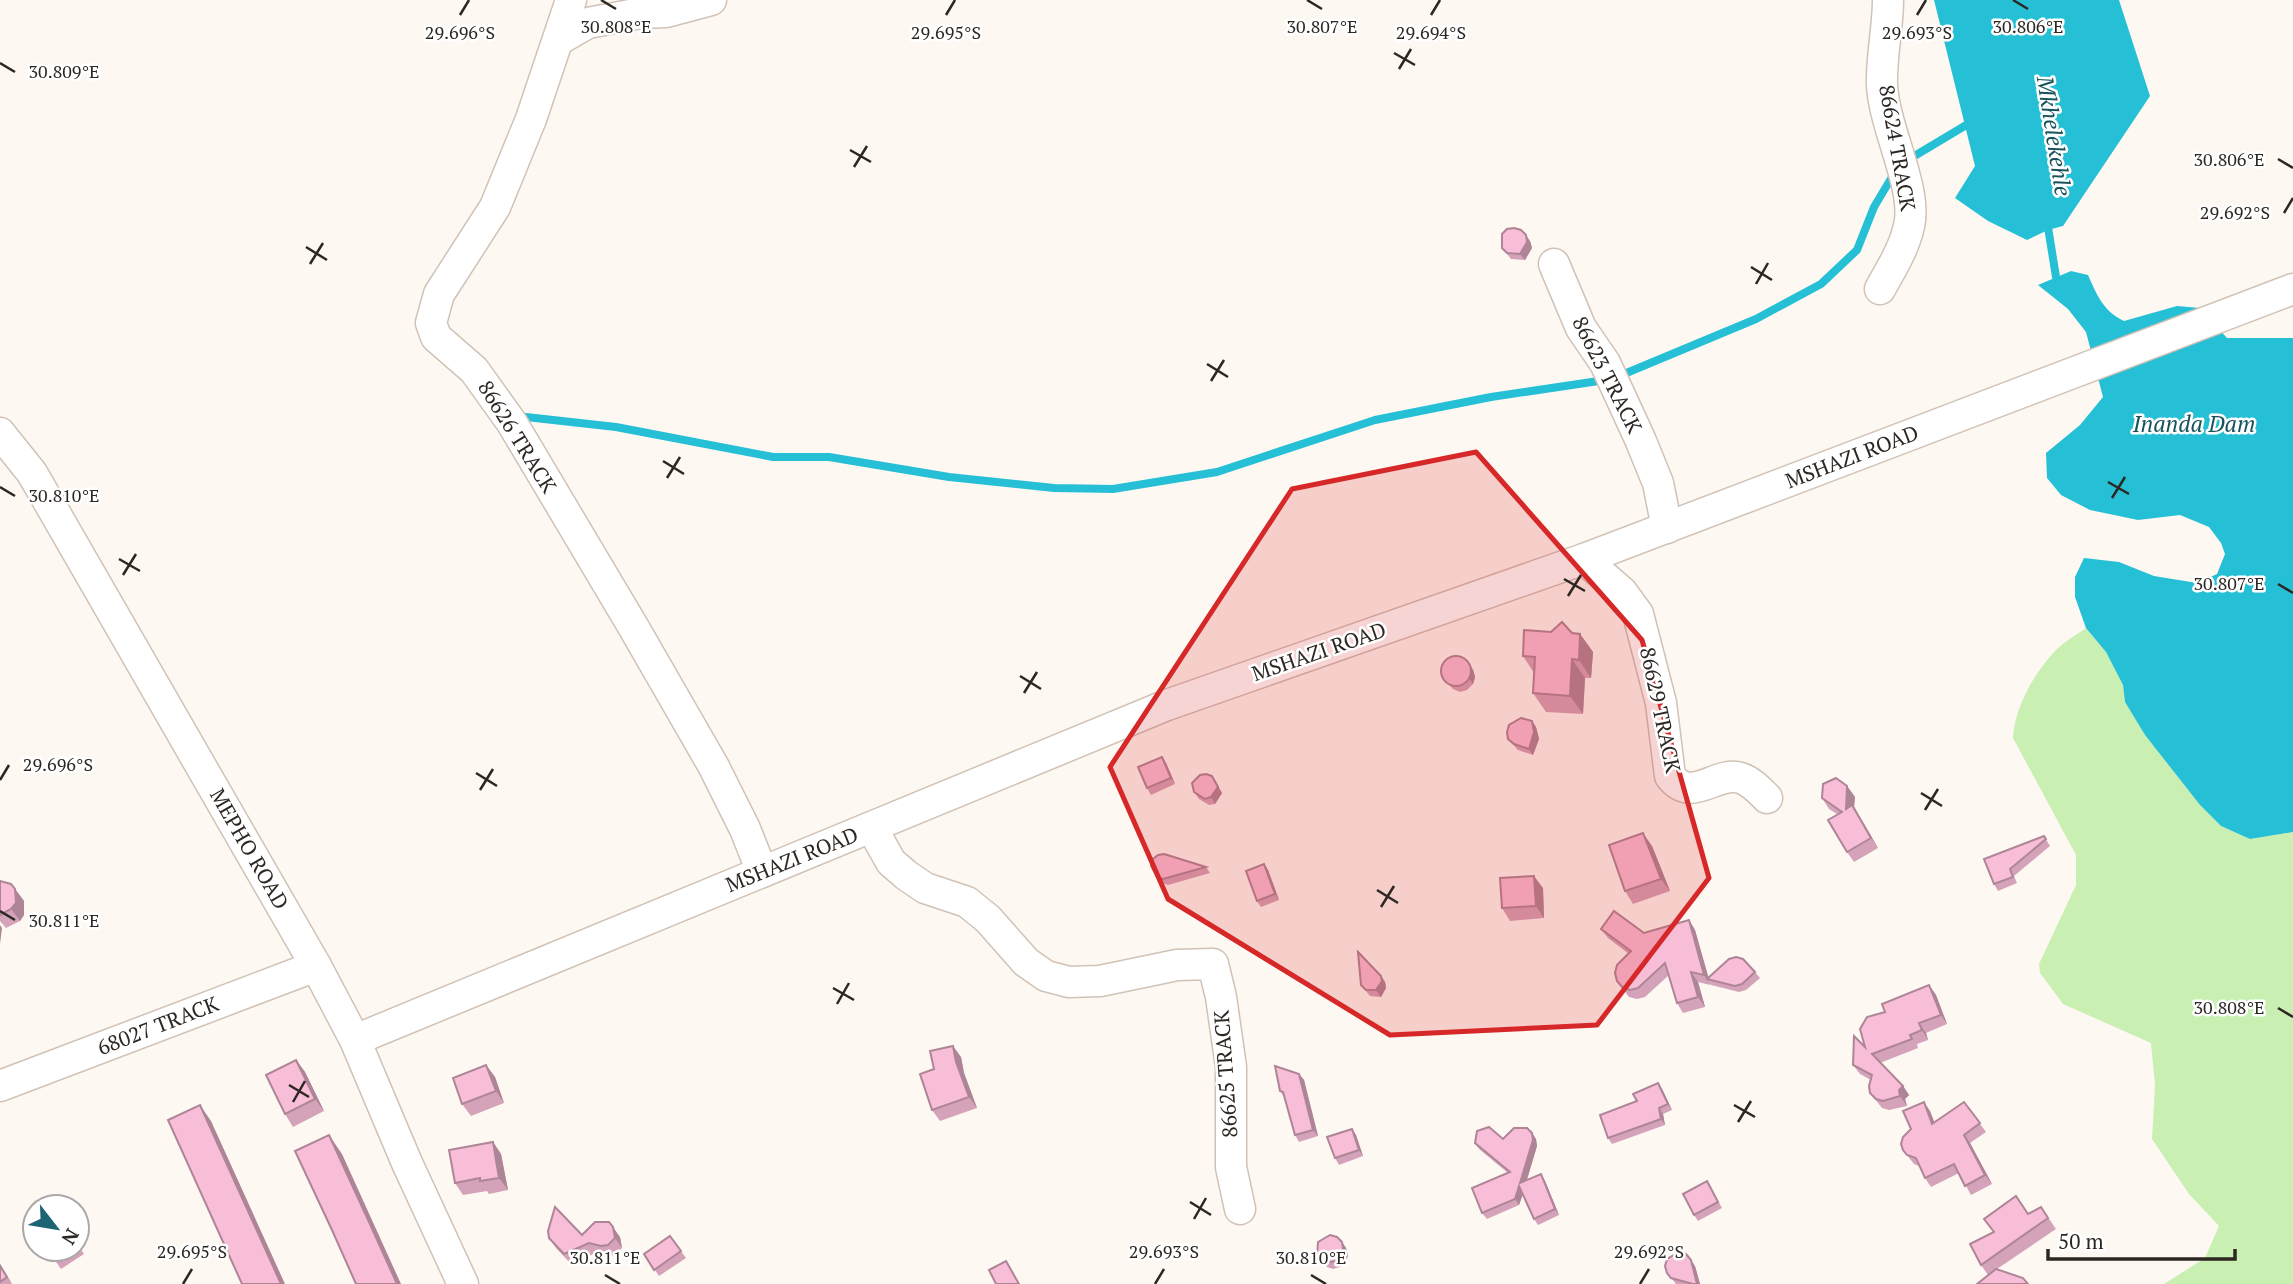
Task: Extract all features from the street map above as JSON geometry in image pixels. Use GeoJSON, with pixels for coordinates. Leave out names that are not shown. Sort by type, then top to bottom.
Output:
{"type":"FeatureCollection","features":[{"type":"Feature","properties":{"kind":"street","name":"86626 TRACK"},"geometry":{"type":"LineString","coordinates":[[571,0],[560,38],[495,207],[439,294],[431,323],[436,337],[474,370],[512,423],[714,767],[745,829],[762,872]]}},
{"type":"Feature","properties":{"kind":"street"},"geometry":{"type":"LineString","coordinates":[[560,38],[588,23],[631,14],[666,12],[711,0]]}},
{"type":"Feature","properties":{"kind":"street","name":"86624 TRACK"},"geometry":{"type":"LineString","coordinates":[[1880,289],[1902,250],[1910,224],[1910,199],[1887,118],[1882,85],[1888,0]]}},
{"type":"Feature","properties":{"kind":"street","name":"86623 TRACK"},"geometry":{"type":"LineString","coordinates":[[1554,264],[1581,328],[1605,363],[1640,439],[1658,483],[1667,528]]}},
{"type":"Feature","properties":{"kind":"street","name":"MSHAZI ROAD"},"geometry":{"type":"LineString","coordinates":[[355,1040],[1167,705],[1584,559],[2285,291]]}},
{"type":"Feature","properties":{"kind":"street","name":"MEPHO ROAD"},"geometry":{"type":"LineString","coordinates":[[0,433],[32,473],[316,966],[355,1040],[407,1163],[463,1284]]}},
{"type":"Feature","properties":{"kind":"street","name":"86629 TRACK"},"geometry":{"type":"LineString","coordinates":[[1584,559],[1622,592],[1638,614],[1661,704],[1670,776],[1676,784],[1685,788],[1698,787],[1739,777],[1755,785],[1767,798]]}},
{"type":"Feature","properties":{"kind":"street","name":"86625 TRACK"},"geometry":{"type":"LineString","coordinates":[[872,828],[891,862],[906,875],[925,888],[967,902],[988,919],[1026,962],[1046,976],[1069,982],[1100,981],[1177,965],[1213,964],[1221,997],[1231,1067],[1231,1167],[1240,1209]]}},
{"type":"Feature","properties":{"kind":"street","name":"68027 TRACK"},"geometry":{"type":"LineString","coordinates":[[0,1086],[316,966]]}},
{"type":"Feature","properties":{"kind":"highlighted area"},"geometry":{"type":"Polygon","coordinates":[[[1476,452],[1642,640],[1709,878],[1597,1025],[1390,1035],[1168,899],[1110,767],[1292,489],[1476,452]]]}},
{"type":"Feature","properties":{"kind":"green space"},"geometry":{"type":"Polygon","coordinates":[[[2086,628],[2106,652],[2123,685],[2125,702],[2145,735],[2200,805],[2221,826],[2250,839],[2293,832],[2293,1284],[2164,1284],[2205,1258],[2219,1226],[2189,1194],[2152,1139],[2155,1085],[2151,1043],[2063,1004],[2040,973],[2039,964],[2076,885],[2076,855],[2013,738],[2014,727],[2021,703],[2040,669],[2059,648],[2086,628]]]}},
{"type":"Feature","properties":{"kind":"water"},"geometry":{"type":"Polygon","coordinates":[[[1934,0],[2119,0],[2150,96],[2063,226],[2027,240],[1988,221],[1955,198],[1975,166],[1934,0]]]}},
{"type":"Feature","properties":{"kind":"water","name":"Inanda Dam"},"geometry":{"type":"Polygon","coordinates":[[[2071,271],[2088,275],[2106,307],[2124,321],[2177,306],[2200,308],[2227,338],[2293,338],[2293,832],[2250,839],[2221,826],[2200,805],[2145,735],[2125,702],[2123,685],[2106,652],[2086,628],[2075,597],[2075,577],[2084,558],[2119,562],[2154,576],[2197,583],[2217,574],[2225,554],[2221,543],[2209,527],[2180,515],[2138,520],[2090,510],[2061,495],[2047,478],[2046,453],[2080,425],[2103,397],[2086,332],[2068,309],[2038,285],[2071,271]]]}},
{"type":"Feature","properties":{"kind":"building"},"geometry":{"type":"Polygon","coordinates":[[[1514,228],[1526,235],[1527,242],[1520,254],[1507,253],[1502,248],[1502,234],[1507,229],[1514,228]]]}},
{"type":"Feature","properties":{"kind":"building"},"geometry":{"type":"Polygon","coordinates":[[[1562,622],[1572,633],[1580,634],[1579,660],[1572,659],[1570,696],[1533,693],[1535,657],[1523,656],[1524,630],[1551,632],[1562,622]]]}},
{"type":"Feature","properties":{"kind":"building"},"geometry":{"type":"Polygon","coordinates":[[[1456,656],[1466,661],[1471,671],[1466,681],[1456,686],[1446,681],[1441,671],[1446,661],[1456,656]]]}},
{"type":"Feature","properties":{"kind":"building"},"geometry":{"type":"Polygon","coordinates":[[[1521,718],[1532,721],[1534,732],[1529,749],[1508,739],[1509,725],[1521,718]]]}},
{"type":"Feature","properties":{"kind":"building"},"geometry":{"type":"Polygon","coordinates":[[[1162,757],[1171,778],[1147,788],[1138,767],[1162,757]]]}},
{"type":"Feature","properties":{"kind":"building"},"geometry":{"type":"Polygon","coordinates":[[[1200,775],[1212,776],[1218,787],[1211,797],[1205,799],[1194,792],[1192,783],[1200,775]]]}},
{"type":"Feature","properties":{"kind":"building"},"geometry":{"type":"Polygon","coordinates":[[[1836,778],[1847,786],[1846,809],[1852,805],[1871,838],[1847,852],[1828,820],[1842,812],[1822,798],[1823,784],[1836,778]]]}},
{"type":"Feature","properties":{"kind":"building"},"geometry":{"type":"Polygon","coordinates":[[[1643,833],[1661,879],[1625,891],[1609,845],[1643,833]]]}},
{"type":"Feature","properties":{"kind":"building"},"geometry":{"type":"Polygon","coordinates":[[[2044,836],[2046,839],[2010,869],[2013,877],[1994,884],[1984,859],[2044,836]]]}},
{"type":"Feature","properties":{"kind":"building"},"geometry":{"type":"Polygon","coordinates":[[[1164,854],[1206,867],[1163,879],[1157,877],[1151,866],[1153,859],[1164,854]]]}},
{"type":"Feature","properties":{"kind":"building"},"geometry":{"type":"Polygon","coordinates":[[[1264,864],[1275,894],[1257,901],[1246,871],[1264,864]]]}},
{"type":"Feature","properties":{"kind":"building"},"geometry":{"type":"Polygon","coordinates":[[[1534,876],[1536,906],[1502,908],[1500,878],[1534,876]]]}},
{"type":"Feature","properties":{"kind":"building"},"geometry":{"type":"Polygon","coordinates":[[[0,881],[11,884],[15,889],[16,903],[0,915],[0,881]]]}},
{"type":"Feature","properties":{"kind":"building"},"geometry":{"type":"Polygon","coordinates":[[[1614,911],[1644,933],[1689,920],[1704,975],[1691,972],[1698,997],[1677,1003],[1665,963],[1638,988],[1630,990],[1622,987],[1615,973],[1617,965],[1631,951],[1601,929],[1614,911]]]}},
{"type":"Feature","properties":{"kind":"building"},"geometry":{"type":"Polygon","coordinates":[[[1358,952],[1381,976],[1382,981],[1376,990],[1366,990],[1361,985],[1358,952]]]}},
{"type":"Feature","properties":{"kind":"building"},"geometry":{"type":"Polygon","coordinates":[[[1729,959],[1743,959],[1755,972],[1742,984],[1735,986],[1707,979],[1729,959]]]}},
{"type":"Feature","properties":{"kind":"building"},"geometry":{"type":"Polygon","coordinates":[[[1929,985],[1941,1015],[1919,1023],[1922,1030],[1910,1035],[1912,1039],[1872,1054],[1903,1086],[1899,1090],[1900,1096],[1883,1101],[1876,1099],[1870,1093],[1872,1075],[1853,1065],[1854,1036],[1865,1047],[1860,1029],[1867,1017],[1885,1012],[1882,1004],[1929,985]]]}},
{"type":"Feature","properties":{"kind":"building"},"geometry":{"type":"Polygon","coordinates":[[[953,1046],[969,1097],[932,1110],[920,1074],[934,1069],[930,1051],[953,1046]]]}},
{"type":"Feature","properties":{"kind":"building"},"geometry":{"type":"Polygon","coordinates":[[[296,1060],[315,1099],[285,1114],[266,1075],[296,1060]]]}},
{"type":"Feature","properties":{"kind":"building"},"geometry":{"type":"Polygon","coordinates":[[[486,1065],[496,1091],[462,1104],[453,1078],[486,1065]]]}},
{"type":"Feature","properties":{"kind":"building"},"geometry":{"type":"Polygon","coordinates":[[[1275,1066],[1299,1074],[1313,1130],[1295,1135],[1283,1092],[1280,1091],[1275,1066]]]}},
{"type":"Feature","properties":{"kind":"building"},"geometry":{"type":"Polygon","coordinates":[[[1658,1083],[1668,1104],[1659,1108],[1661,1119],[1608,1138],[1600,1115],[1637,1101],[1633,1094],[1658,1083]]]}},
{"type":"Feature","properties":{"kind":"building"},"geometry":{"type":"Polygon","coordinates":[[[1924,1102],[1932,1124],[1964,1102],[1980,1123],[1964,1135],[1985,1175],[1965,1186],[1954,1164],[1925,1178],[1916,1158],[1907,1155],[1901,1144],[1903,1137],[1911,1129],[1903,1111],[1924,1102]]]}},
{"type":"Feature","properties":{"kind":"building"},"geometry":{"type":"Polygon","coordinates":[[[200,1105],[281,1284],[242,1284],[168,1120],[200,1105]]]}},
{"type":"Feature","properties":{"kind":"building"},"geometry":{"type":"Polygon","coordinates":[[[1489,1127],[1503,1139],[1514,1128],[1527,1128],[1532,1133],[1533,1140],[1520,1183],[1541,1174],[1555,1209],[1534,1219],[1519,1186],[1515,1199],[1482,1213],[1472,1188],[1510,1172],[1475,1143],[1477,1131],[1489,1127]]]}},
{"type":"Feature","properties":{"kind":"building"},"geometry":{"type":"Polygon","coordinates":[[[1352,1129],[1359,1150],[1335,1158],[1327,1137],[1352,1129]]]}},
{"type":"Feature","properties":{"kind":"building"},"geometry":{"type":"Polygon","coordinates":[[[329,1135],[397,1284],[356,1284],[295,1151],[329,1135]]]}},
{"type":"Feature","properties":{"kind":"building"},"geometry":{"type":"Polygon","coordinates":[[[493,1142],[499,1178],[480,1181],[480,1178],[455,1183],[449,1150],[493,1142]]]}},
{"type":"Feature","properties":{"kind":"building"},"geometry":{"type":"Polygon","coordinates":[[[1707,1181],[1718,1202],[1694,1215],[1683,1194],[1707,1181]]]}},
{"type":"Feature","properties":{"kind":"building"},"geometry":{"type":"Polygon","coordinates":[[[2016,1196],[2028,1214],[2041,1207],[2048,1218],[1981,1265],[1970,1244],[1994,1232],[1984,1219],[2016,1196]]]}},
{"type":"Feature","properties":{"kind":"building"},"geometry":{"type":"Polygon","coordinates":[[[555,1207],[582,1235],[595,1222],[609,1222],[615,1238],[608,1245],[589,1243],[564,1254],[549,1238],[548,1231],[555,1207]]]}},
{"type":"Feature","properties":{"kind":"building"},"geometry":{"type":"Polygon","coordinates":[[[1330,1235],[1342,1242],[1343,1249],[1336,1261],[1329,1262],[1317,1255],[1318,1242],[1330,1235]]]}},
{"type":"Feature","properties":{"kind":"building"},"geometry":{"type":"Polygon","coordinates":[[[670,1236],[681,1251],[654,1270],[644,1254],[670,1236]]]}},
{"type":"Feature","properties":{"kind":"building"},"geometry":{"type":"Polygon","coordinates":[[[1679,1252],[1686,1254],[1691,1260],[1697,1284],[1671,1278],[1667,1273],[1667,1259],[1679,1252]]]}},
{"type":"Feature","properties":{"kind":"building"},"geometry":{"type":"Polygon","coordinates":[[[1006,1261],[1019,1284],[996,1284],[989,1270],[1006,1261]]]}},
{"type":"Feature","properties":{"kind":"building"},"geometry":{"type":"Polygon","coordinates":[[[0,1266],[7,1277],[0,1282],[0,1266]]]}},
{"type":"Feature","properties":{"kind":"building"},"geometry":{"type":"Polygon","coordinates":[[[1996,1269],[2023,1278],[2028,1284],[1977,1284],[1996,1269]]]}},
{"type":"Feature","properties":{"kind":"waterway"},"geometry":{"type":"LineString","coordinates":[[1906,161],[1973,121]]}},
{"type":"Feature","properties":{"kind":"waterway"},"geometry":{"type":"LineString","coordinates":[[526,417],[616,427],[773,457],[829,457],[949,477],[1054,488],[1113,489],[1217,472],[1375,420],[1491,397],[1612,379],[1756,319],[1821,284],[1857,250],[1874,207],[1895,172]]}},
{"type":"Feature","properties":{"kind":"waterway","name":"Mkhelekehle"},"geometry":{"type":"LineString","coordinates":[[2047,221],[2056,277]]}}]}
